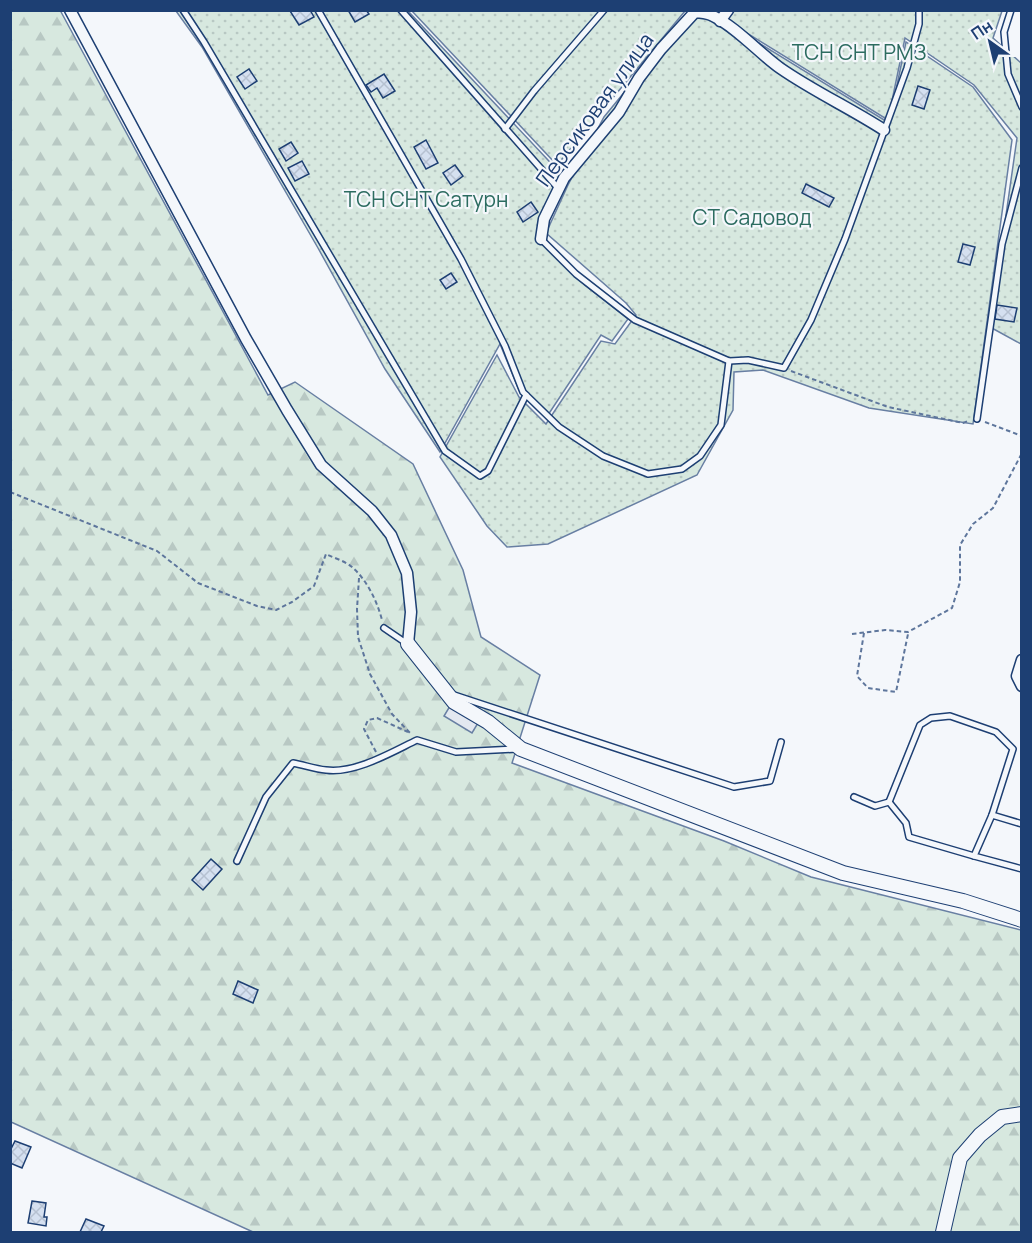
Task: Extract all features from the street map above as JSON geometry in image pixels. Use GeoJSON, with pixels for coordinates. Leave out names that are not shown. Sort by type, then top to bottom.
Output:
{"type":"FeatureCollection","features":[{"type":"Feature","properties":{"kind":"street"},"geometry":{"type":"LineString","coordinates":[[70,10],[246,339],[287,410],[321,465],[372,511],[391,535],[407,573],[411,612],[408,644],[454,702],[488,722],[520,749],[843,873],[963,901],[1022,920]]}},
{"type":"Feature","properties":{"kind":"street"},"geometry":{"type":"LineString","coordinates":[[728,10],[720,21],[777,67],[815,92],[848,107],[884,130]]}},
{"type":"Feature","properties":{"kind":"street","name":"Персиковая улица"},"geometry":{"type":"LineString","coordinates":[[541,239],[544,219],[564,178],[620,112],[639,78],[650,64],[695,12],[713,15],[720,21]]}},
{"type":"Feature","properties":{"kind":"street"},"geometry":{"type":"LineString","coordinates":[[1022,660],[1017,676],[1022,686]]}},
{"type":"Feature","properties":{"kind":"street"},"geometry":{"type":"LineString","coordinates":[[943,1233],[960,1158],[980,1135],[1002,1117],[1022,1114]]}},
{"type":"Feature","properties":{"kind":"lane"},"geometry":{"type":"LineString","coordinates":[[183,10],[445,451],[480,476],[488,471],[526,395]]}},
{"type":"Feature","properties":{"kind":"lane"},"geometry":{"type":"LineString","coordinates":[[318,10],[461,259],[505,346],[523,392],[559,428],[603,456],[648,474],[682,469],[700,456],[721,424],[729,361]]}},
{"type":"Feature","properties":{"kind":"lane"},"geometry":{"type":"LineString","coordinates":[[505,129],[534,91],[604,10]]}},
{"type":"Feature","properties":{"kind":"lane"},"geometry":{"type":"LineString","coordinates":[[541,239],[576,274],[635,320],[729,361],[747,360],[784,368],[811,320],[841,249],[907,68],[919,24],[919,10]]}},
{"type":"Feature","properties":{"kind":"lane"},"geometry":{"type":"LineString","coordinates":[[1011,10],[1004,32],[1008,74],[1022,107]]}},
{"type":"Feature","properties":{"kind":"lane"},"geometry":{"type":"LineString","coordinates":[[403,11],[558,188]]}},
{"type":"Feature","properties":{"kind":"lane"},"geometry":{"type":"LineString","coordinates":[[976,419],[1002,244],[1022,168]]}},
{"type":"Feature","properties":{"kind":"lane"},"geometry":{"type":"LineString","coordinates":[[384,628],[408,644]]}},
{"type":"Feature","properties":{"kind":"lane"},"geometry":{"type":"LineString","coordinates":[[444,692],[734,786],[770,781],[781,742]]}},
{"type":"Feature","properties":{"kind":"lane"},"geometry":{"type":"LineString","coordinates":[[889,802],[920,725],[931,718],[950,716],[996,732],[1014,749],[992,816],[974,856]]}},
{"type":"Feature","properties":{"kind":"lane"},"geometry":{"type":"LineString","coordinates":[[237,861],[266,797],[293,763],[328,771],[354,767],[417,740],[456,752],[520,749]]}},
{"type":"Feature","properties":{"kind":"lane"},"geometry":{"type":"LineString","coordinates":[[854,797],[875,806],[889,802]]}},
{"type":"Feature","properties":{"kind":"lane"},"geometry":{"type":"LineString","coordinates":[[889,802],[906,823],[909,837],[1022,869]]}},
{"type":"Feature","properties":{"kind":"lane"},"geometry":{"type":"LineString","coordinates":[[992,816],[1022,824]]}},
{"type":"Feature","properties":{"kind":"path"},"geometry":{"type":"LineString","coordinates":[[784,368],[888,407],[963,423],[976,419],[1022,436]]}},
{"type":"Feature","properties":{"kind":"path"},"geometry":{"type":"LineString","coordinates":[[852,634],[885,630],[908,632],[952,608],[960,582],[960,545],[973,525],[993,508],[1022,453]]}},
{"type":"Feature","properties":{"kind":"path"},"geometry":{"type":"LineString","coordinates":[[10,492],[158,551],[198,582],[257,606],[276,610],[314,586],[326,554],[351,566],[359,576],[378,604],[384,628]]}},
{"type":"Feature","properties":{"kind":"path"},"geometry":{"type":"LineString","coordinates":[[359,576],[358,637],[370,674],[392,714],[417,740]]}},
{"type":"Feature","properties":{"kind":"path"},"geometry":{"type":"LineString","coordinates":[[864,633],[857,676],[868,688],[896,692],[908,632]]}},
{"type":"Feature","properties":{"kind":"path"},"geometry":{"type":"LineString","coordinates":[[379,758],[364,729],[368,720],[377,718],[410,733]]}},
{"type":"Feature","properties":{"kind":"green space"},"geometry":{"type":"Polygon","coordinates":[[[60,10],[268,395],[295,382],[413,464],[463,570],[481,637],[540,675],[512,763],[724,841],[811,877],[1021,930],[1021,1232],[253,1232],[11,1122],[10,11],[60,10]]]}},
{"type":"Feature","properties":{"kind":"green space","name":"ТСН СНТ Сатурн"},"geometry":{"type":"Polygon","coordinates":[[[176,11],[408,11],[562,175],[547,206],[544,245],[586,286],[628,319],[612,341],[601,335],[546,418],[519,390],[500,344],[440,452],[385,369],[202,47],[176,11]]]}},
{"type":"Feature","properties":{"kind":"green space"},"geometry":{"type":"Polygon","coordinates":[[[412,11],[685,11],[557,165],[412,11]]]}},
{"type":"Feature","properties":{"kind":"green space","name":"СТ Садовод"},"geometry":{"type":"Polygon","coordinates":[[[691,11],[707,11],[889,123],[906,42],[973,87],[1012,140],[973,424],[869,408],[763,370],[734,372],[733,410],[697,475],[548,544],[507,547],[487,526],[440,457],[497,355],[519,397],[546,424],[601,341],[615,344],[636,315],[626,303],[546,233],[604,117],[691,11]]]}},
{"type":"Feature","properties":{"kind":"green space","name":"ТСН СНТ РМЗ"},"geometry":{"type":"Polygon","coordinates":[[[711,11],[1002,11],[993,38],[1021,63],[1021,344],[990,327],[1017,138],[974,85],[905,38],[888,120],[711,11]]]}},
{"type":"Feature","properties":{"kind":"shaded area"},"geometry":{"type":"Polygon","coordinates":[[[450,706],[478,723],[472,733],[444,716],[450,706]]]}},
{"type":"Feature","properties":{"kind":"building"},"geometry":{"type":"Polygon","coordinates":[[[310,10],[314,17],[299,25],[290,11],[310,10]]]}},
{"type":"Feature","properties":{"kind":"building"},"geometry":{"type":"Polygon","coordinates":[[[348,10],[366,10],[369,14],[355,22],[348,10]]]}},
{"type":"Feature","properties":{"kind":"building"},"geometry":{"type":"Polygon","coordinates":[[[249,69],[257,81],[245,89],[237,77],[249,69]]]}},
{"type":"Feature","properties":{"kind":"building"},"geometry":{"type":"Polygon","coordinates":[[[384,74],[395,91],[383,98],[377,88],[371,92],[366,85],[384,74]]]}},
{"type":"Feature","properties":{"kind":"building"},"geometry":{"type":"Polygon","coordinates":[[[918,86],[930,90],[924,109],[912,105],[918,86]]]}},
{"type":"Feature","properties":{"kind":"building"},"geometry":{"type":"Polygon","coordinates":[[[426,140],[438,163],[426,169],[414,147],[426,140]]]}},
{"type":"Feature","properties":{"kind":"building"},"geometry":{"type":"Polygon","coordinates":[[[291,142],[298,153],[286,161],[279,149],[291,142]]]}},
{"type":"Feature","properties":{"kind":"building"},"geometry":{"type":"Polygon","coordinates":[[[302,161],[309,174],[295,181],[288,168],[302,161]]]}},
{"type":"Feature","properties":{"kind":"building"},"geometry":{"type":"Polygon","coordinates":[[[455,165],[463,176],[451,185],[443,173],[455,165]]]}},
{"type":"Feature","properties":{"kind":"building"},"geometry":{"type":"Polygon","coordinates":[[[806,184],[834,198],[829,207],[802,193],[806,184]]]}},
{"type":"Feature","properties":{"kind":"building"},"geometry":{"type":"Polygon","coordinates":[[[531,202],[538,212],[523,222],[517,212],[531,202]]]}},
{"type":"Feature","properties":{"kind":"building"},"geometry":{"type":"Polygon","coordinates":[[[963,244],[975,247],[970,265],[958,262],[963,244]]]}},
{"type":"Feature","properties":{"kind":"building"},"geometry":{"type":"Polygon","coordinates":[[[451,273],[457,282],[446,289],[440,280],[451,273]]]}},
{"type":"Feature","properties":{"kind":"building"},"geometry":{"type":"Polygon","coordinates":[[[997,305],[1017,308],[1014,322],[995,319],[997,305]]]}},
{"type":"Feature","properties":{"kind":"building"},"geometry":{"type":"Polygon","coordinates":[[[211,859],[222,869],[203,890],[192,880],[211,859]]]}},
{"type":"Feature","properties":{"kind":"building"},"geometry":{"type":"Polygon","coordinates":[[[238,981],[258,990],[253,1003],[233,994],[238,981]]]}},
{"type":"Feature","properties":{"kind":"building"},"geometry":{"type":"Polygon","coordinates":[[[15,1141],[31,1147],[22,1168],[10,1163],[10,1151],[15,1141]]]}},
{"type":"Feature","properties":{"kind":"building"},"geometry":{"type":"Polygon","coordinates":[[[32,1201],[46,1203],[44,1217],[47,1217],[46,1226],[28,1223],[32,1201]]]}},
{"type":"Feature","properties":{"kind":"building"},"geometry":{"type":"Polygon","coordinates":[[[86,1219],[104,1226],[101,1232],[80,1232],[86,1219]]]}}]}
